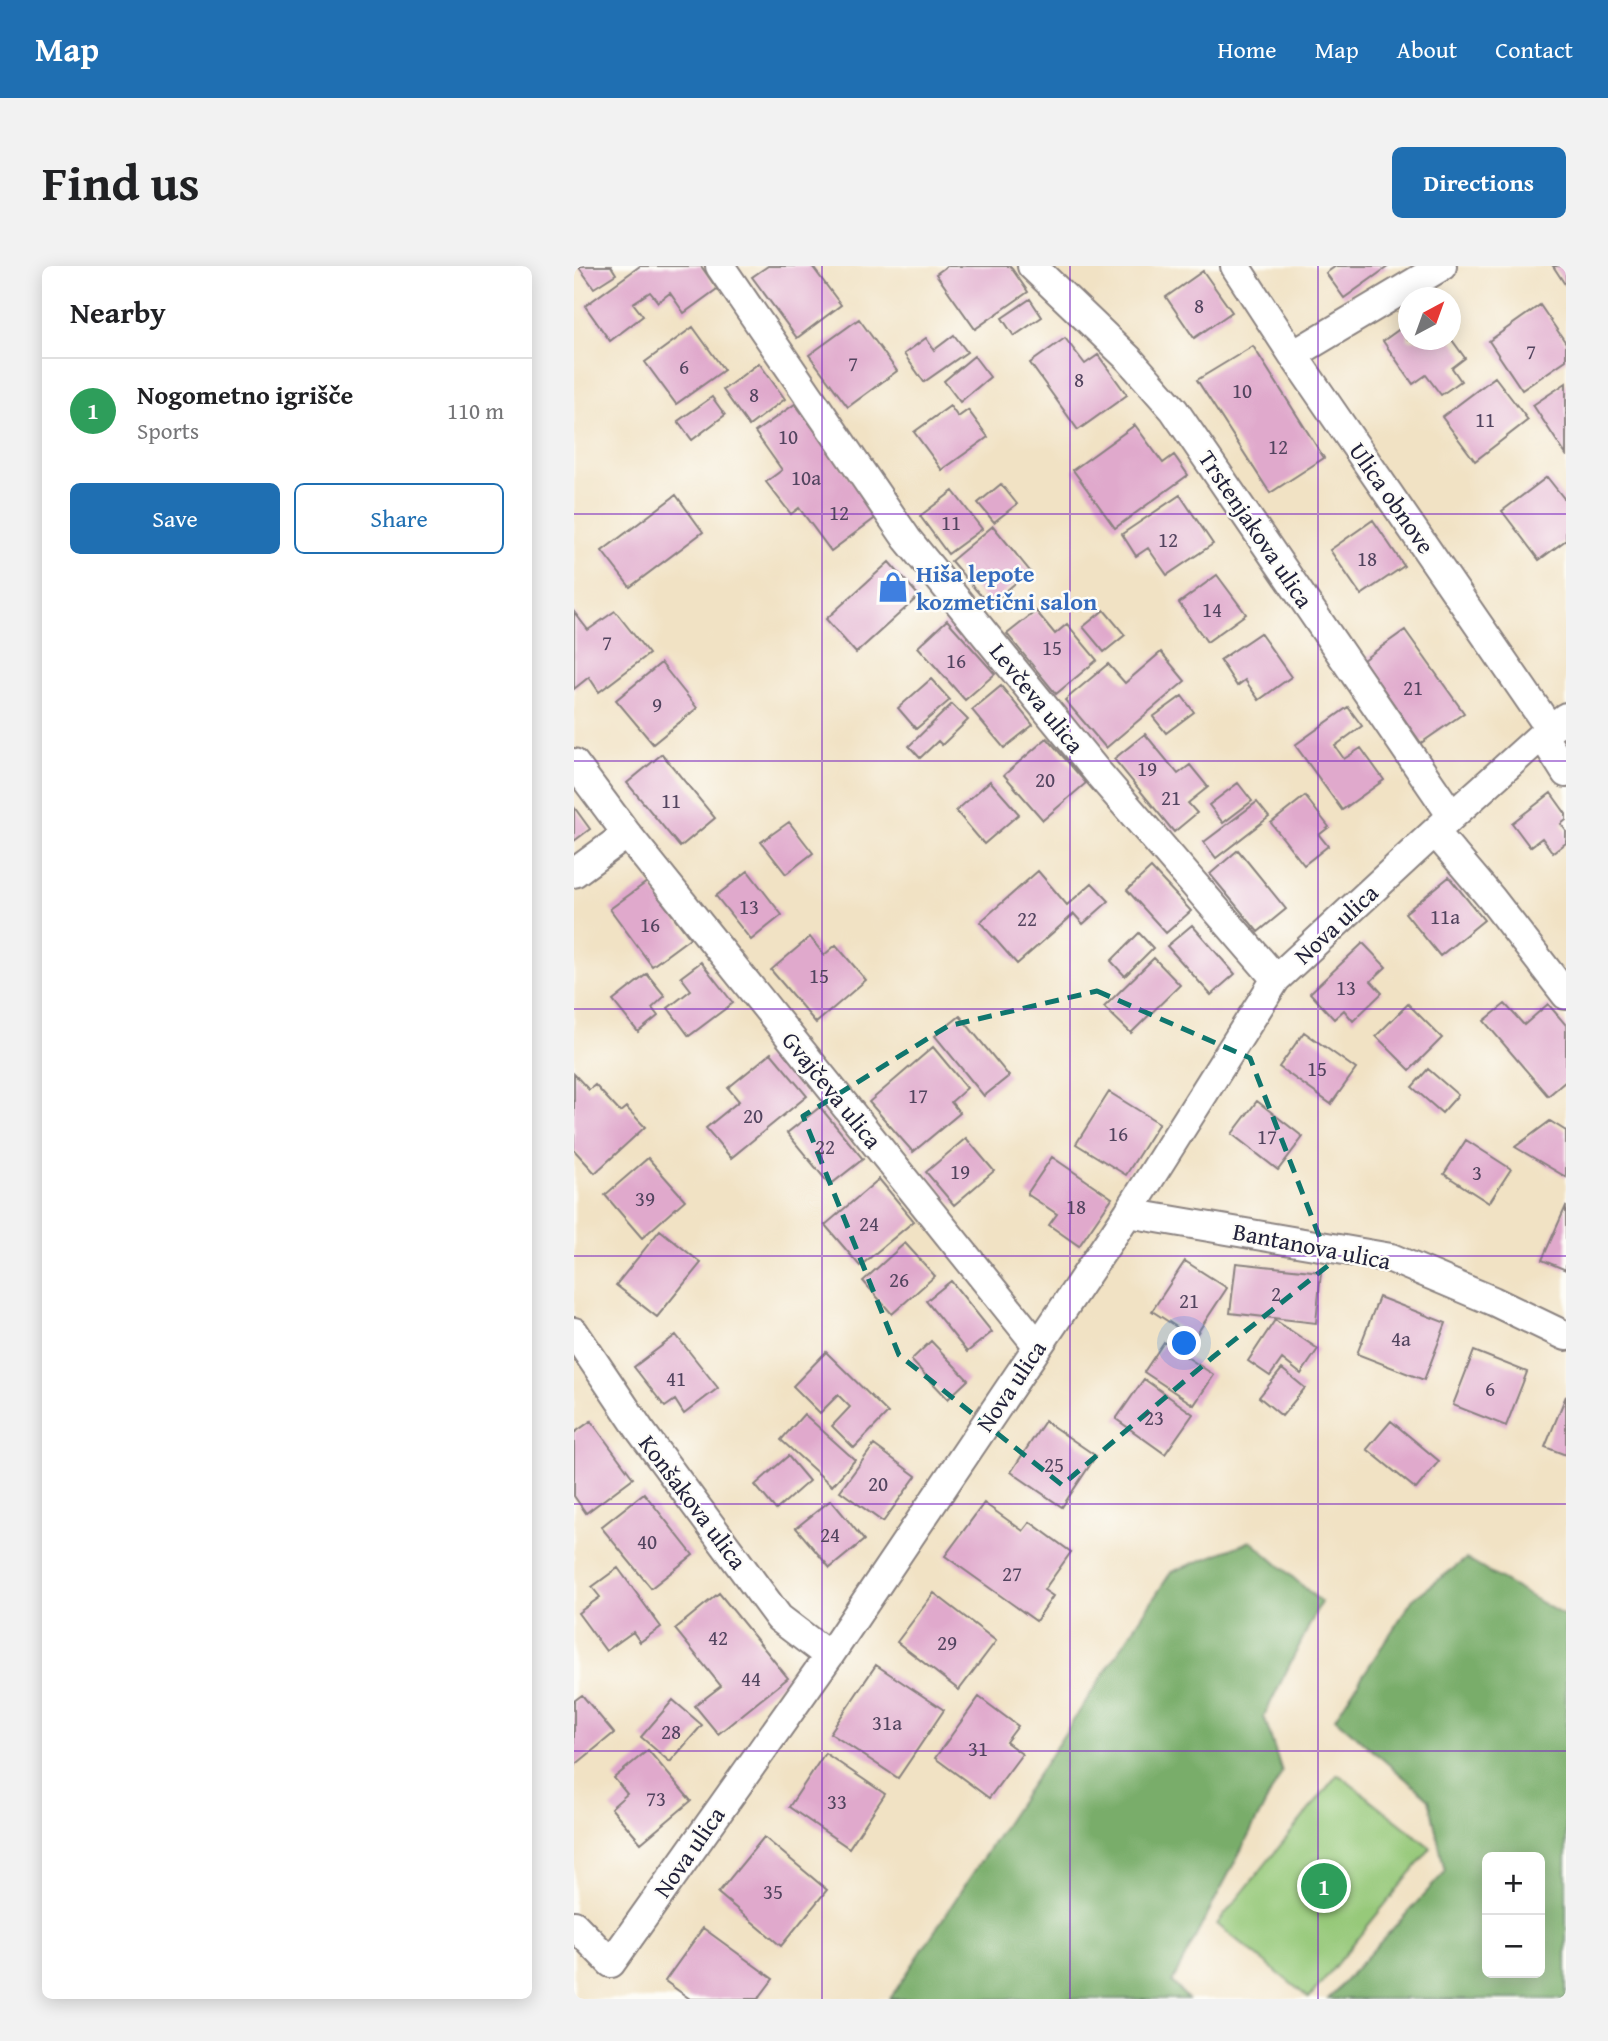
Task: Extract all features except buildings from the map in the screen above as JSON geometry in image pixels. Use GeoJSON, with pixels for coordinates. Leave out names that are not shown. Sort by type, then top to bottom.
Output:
{"type":"FeatureCollection","features":[{"type":"Feature","properties":{"kind":"street","name":"Levčeva ulica"},"geometry":{"type":"LineString","coordinates":[[720,266],[907,539],[1099,774],[1276,979]]}},
{"type":"Feature","properties":{"kind":"street","name":"Trstenjakova ulica"},"geometry":{"type":"LineString","coordinates":[[1032,266],[1129,359],[1174,410],[1444,824]]}},
{"type":"Feature","properties":{"kind":"street","name":"Ulica obnove"},"geometry":{"type":"LineString","coordinates":[[1235,266],[1293,355],[1553,727],[1566,773]]}},
{"type":"Feature","properties":{"kind":"street"},"geometry":{"type":"LineString","coordinates":[[1293,355],[1442,266]]}},
{"type":"Feature","properties":{"kind":"street","name":"Nova ulica"},"geometry":{"type":"LineString","coordinates":[[574,1925],[611,1963],[829,1656],[1128,1213],[1276,979],[1553,727]]}},
{"type":"Feature","properties":{"kind":"street","name":"Gvajčeva ulica"},"geometry":{"type":"LineString","coordinates":[[574,763],[627,834],[1038,1346]]}},
{"type":"Feature","properties":{"kind":"street"},"geometry":{"type":"LineString","coordinates":[[1444,824],[1491,898],[1566,995]]}},
{"type":"Feature","properties":{"kind":"street"},"geometry":{"type":"LineString","coordinates":[[574,873],[627,834]]}},
{"type":"Feature","properties":{"kind":"street","name":"Bantanova ulica"},"geometry":{"type":"LineString","coordinates":[[1128,1213],[1391,1258],[1493,1301],[1566,1336]]}},
{"type":"Feature","properties":{"kind":"street","name":"Konšakova ulica"},"geometry":{"type":"LineString","coordinates":[[574,1332],[640,1430],[779,1618],[829,1656]]}},
{"type":"Feature","properties":{"kind":"highlighted area"},"geometry":{"type":"Polygon","coordinates":[[[1097,991],[1250,1058],[1330,1264],[1213,1357],[1062,1485],[899,1355],[803,1116],[948,1026],[1097,991]]]}},
{"type":"Feature","properties":{"kind":"green space"},"geometry":{"type":"Polygon","coordinates":[[[1251,1541],[1321,1602],[1264,1716],[1282,1772],[1172,1982],[1188,1999],[890,1999],[1171,1572],[1251,1541]]]}},
{"type":"Feature","properties":{"kind":"green space"},"geometry":{"type":"Polygon","coordinates":[[[1466,1559],[1566,1617],[1566,1999],[1328,1999],[1445,1872],[1429,1799],[1335,1718],[1413,1599],[1466,1559]]]}},
{"type":"Feature","properties":{"kind":"green space"},"geometry":{"type":"Polygon","coordinates":[[[1338,1774],[1431,1848],[1309,1998],[1217,1924],[1338,1774]]]}},
{"type":"Feature","properties":{"kind":"place","name":"Hiša lepote kozmetični salon"},"geometry":{"type":"Point","coordinates":[893,587]}},
{"type":"Feature","properties":{"kind":"place","name":"Nogometno igrišče"},"geometry":{"type":"Point","coordinates":[1324,1886]}}]}
